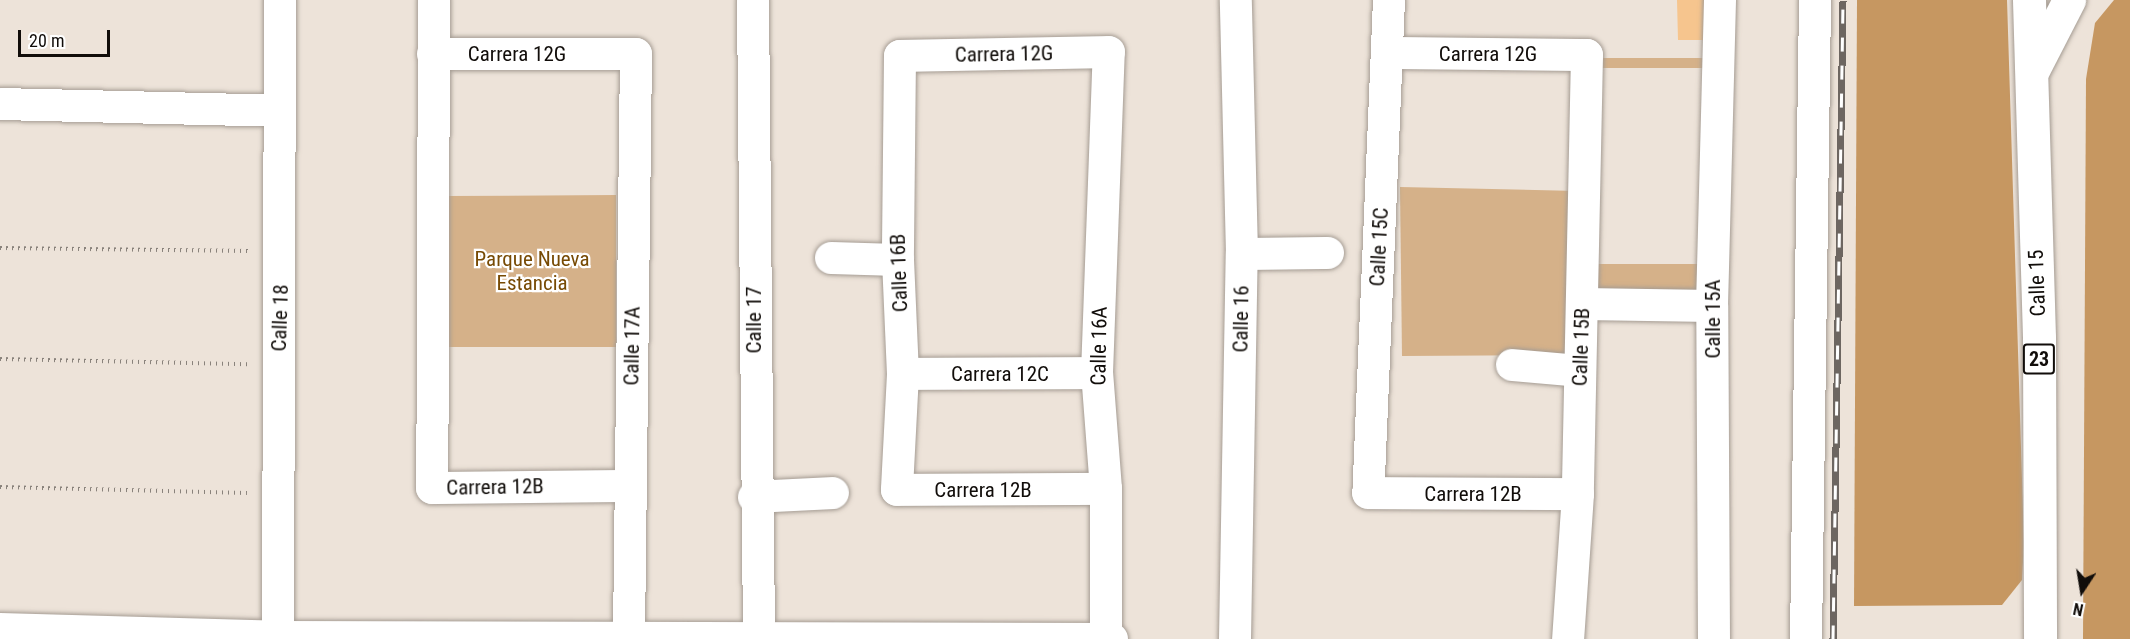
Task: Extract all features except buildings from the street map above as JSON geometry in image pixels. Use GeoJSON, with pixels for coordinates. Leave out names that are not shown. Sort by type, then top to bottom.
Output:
{"type":"FeatureCollection","features":[{"type":"Feature","properties":{"kind":"main road","name":"Calle 15"},"geometry":{"type":"LineString","coordinates":[[2029,0],[2029,80],[2039,338],[2040,639]]}},
{"type":"Feature","properties":{"kind":"main road"},"geometry":{"type":"LineString","coordinates":[[2029,80],[2069,0]]}},
{"type":"Feature","properties":{"kind":"street","name":"Calle 18"},"geometry":{"type":"LineString","coordinates":[[278,637],[278,365],[282,252],[277,111],[280,0]]}},
{"type":"Feature","properties":{"kind":"street"},"geometry":{"type":"LineString","coordinates":[[433,54],[434,0]]}},
{"type":"Feature","properties":{"kind":"street","name":"Calle 17"},"geometry":{"type":"LineString","coordinates":[[753,0],[754,497],[759,639]]}},
{"type":"Feature","properties":{"kind":"street","name":"Calle 16"},"geometry":{"type":"LineString","coordinates":[[1235,639],[1242,254],[1236,0]]}},
{"type":"Feature","properties":{"kind":"street","name":"Calle 15C"},"geometry":{"type":"LineString","coordinates":[[1368,493],[1389,54],[1389,0]]}},
{"type":"Feature","properties":{"kind":"street","name":"Calle 15A"},"geometry":{"type":"LineString","coordinates":[[1714,639],[1712,306],[1720,0]]}},
{"type":"Feature","properties":{"kind":"street"},"geometry":{"type":"LineString","coordinates":[[1806,639],[1815,0]]}},
{"type":"Feature","properties":{"kind":"street","name":"Carrera 12G"},"geometry":{"type":"LineString","coordinates":[[900,56],[1109,52]]}},
{"type":"Feature","properties":{"kind":"street","name":"Calle 16A"},"geometry":{"type":"LineString","coordinates":[[1106,639],[1106,489],[1097,373],[1109,52]]}},
{"type":"Feature","properties":{"kind":"street","name":"Carrera 12G"},"geometry":{"type":"LineString","coordinates":[[433,54],[636,54]]}},
{"type":"Feature","properties":{"kind":"street","name":"Carrera 12B"},"geometry":{"type":"LineString","coordinates":[[433,54],[432,488],[629,486]]}},
{"type":"Feature","properties":{"kind":"street","name":"Calle 17A"},"geometry":{"type":"LineString","coordinates":[[629,638],[629,486],[636,54]]}},
{"type":"Feature","properties":{"kind":"street","name":"Carrera 12G"},"geometry":{"type":"LineString","coordinates":[[1389,54],[1587,55]]}},
{"type":"Feature","properties":{"kind":"street","name":"Calle 15B"},"geometry":{"type":"LineString","coordinates":[[1568,639],[1578,494],[1587,55]]}},
{"type":"Feature","properties":{"kind":"street","name":"Calle 16B"},"geometry":{"type":"LineString","coordinates":[[897,490],[903,374],[898,261],[900,56]]}},
{"type":"Feature","properties":{"kind":"street"},"geometry":{"type":"LineString","coordinates":[[0,105],[277,111]]}},
{"type":"Feature","properties":{"kind":"street"},"geometry":{"type":"LineString","coordinates":[[1242,254],[1328,253]]}},
{"type":"Feature","properties":{"kind":"street"},"geometry":{"type":"LineString","coordinates":[[831,258],[898,261]]}},
{"type":"Feature","properties":{"kind":"street"},"geometry":{"type":"LineString","coordinates":[[1583,304],[1712,306]]}},
{"type":"Feature","properties":{"kind":"street"},"geometry":{"type":"LineString","coordinates":[[1512,365],[1580,371]]}},
{"type":"Feature","properties":{"kind":"street","name":"Carrera 12C"},"geometry":{"type":"LineString","coordinates":[[903,374],[1097,373]]}},
{"type":"Feature","properties":{"kind":"street","name":"Carrera 12B"},"geometry":{"type":"LineString","coordinates":[[897,490],[1106,489]]}},
{"type":"Feature","properties":{"kind":"street"},"geometry":{"type":"LineString","coordinates":[[754,497],[833,493]]}},
{"type":"Feature","properties":{"kind":"street","name":"Carrera 12B"},"geometry":{"type":"LineString","coordinates":[[1368,493],[1578,494]]}},
{"type":"Feature","properties":{"kind":"street"},"geometry":{"type":"LineString","coordinates":[[0,629],[278,637],[1113,639]]}},
{"type":"Feature","properties":{"kind":"path"},"geometry":{"type":"LineString","coordinates":[[0,248],[282,252]]}},
{"type":"Feature","properties":{"kind":"path"},"geometry":{"type":"LineString","coordinates":[[0,359],[278,365]]}},
{"type":"Feature","properties":{"kind":"path"},"geometry":{"type":"LineString","coordinates":[[0,487],[278,494]]}},
{"type":"Feature","properties":{"kind":"green space"},"geometry":{"type":"Polygon","coordinates":[[[1589,58],[1716,58],[1714,68],[1589,68],[1589,58]]]}},
{"type":"Feature","properties":{"kind":"green space"},"geometry":{"type":"Polygon","coordinates":[[[1400,187],[1578,191],[1576,355],[1402,356],[1400,187]]]}},
{"type":"Feature","properties":{"kind":"green space","name":"Parque Nueva Estancia"},"geometry":{"type":"Polygon","coordinates":[[[616,195],[616,347],[448,347],[447,196],[616,195]]]}},
{"type":"Feature","properties":{"kind":"green space"},"geometry":{"type":"Polygon","coordinates":[[[1580,264],[1712,264],[1711,291],[1580,292],[1580,264]]]}},
{"type":"Feature","properties":{"kind":"shaded area"},"geometry":{"type":"Polygon","coordinates":[[[1857,0],[2007,0],[2024,543],[2022,580],[2002,605],[1854,606],[1857,0]]]}},
{"type":"Feature","properties":{"kind":"shaded area"},"geometry":{"type":"Polygon","coordinates":[[[2114,0],[2130,0],[2130,639],[2083,639],[2086,79],[2095,23],[2114,0]]]}},
{"type":"Feature","properties":{"kind":"railway"},"geometry":{"type":"LineString","coordinates":[[1833,639],[1843,0]]}}]}
